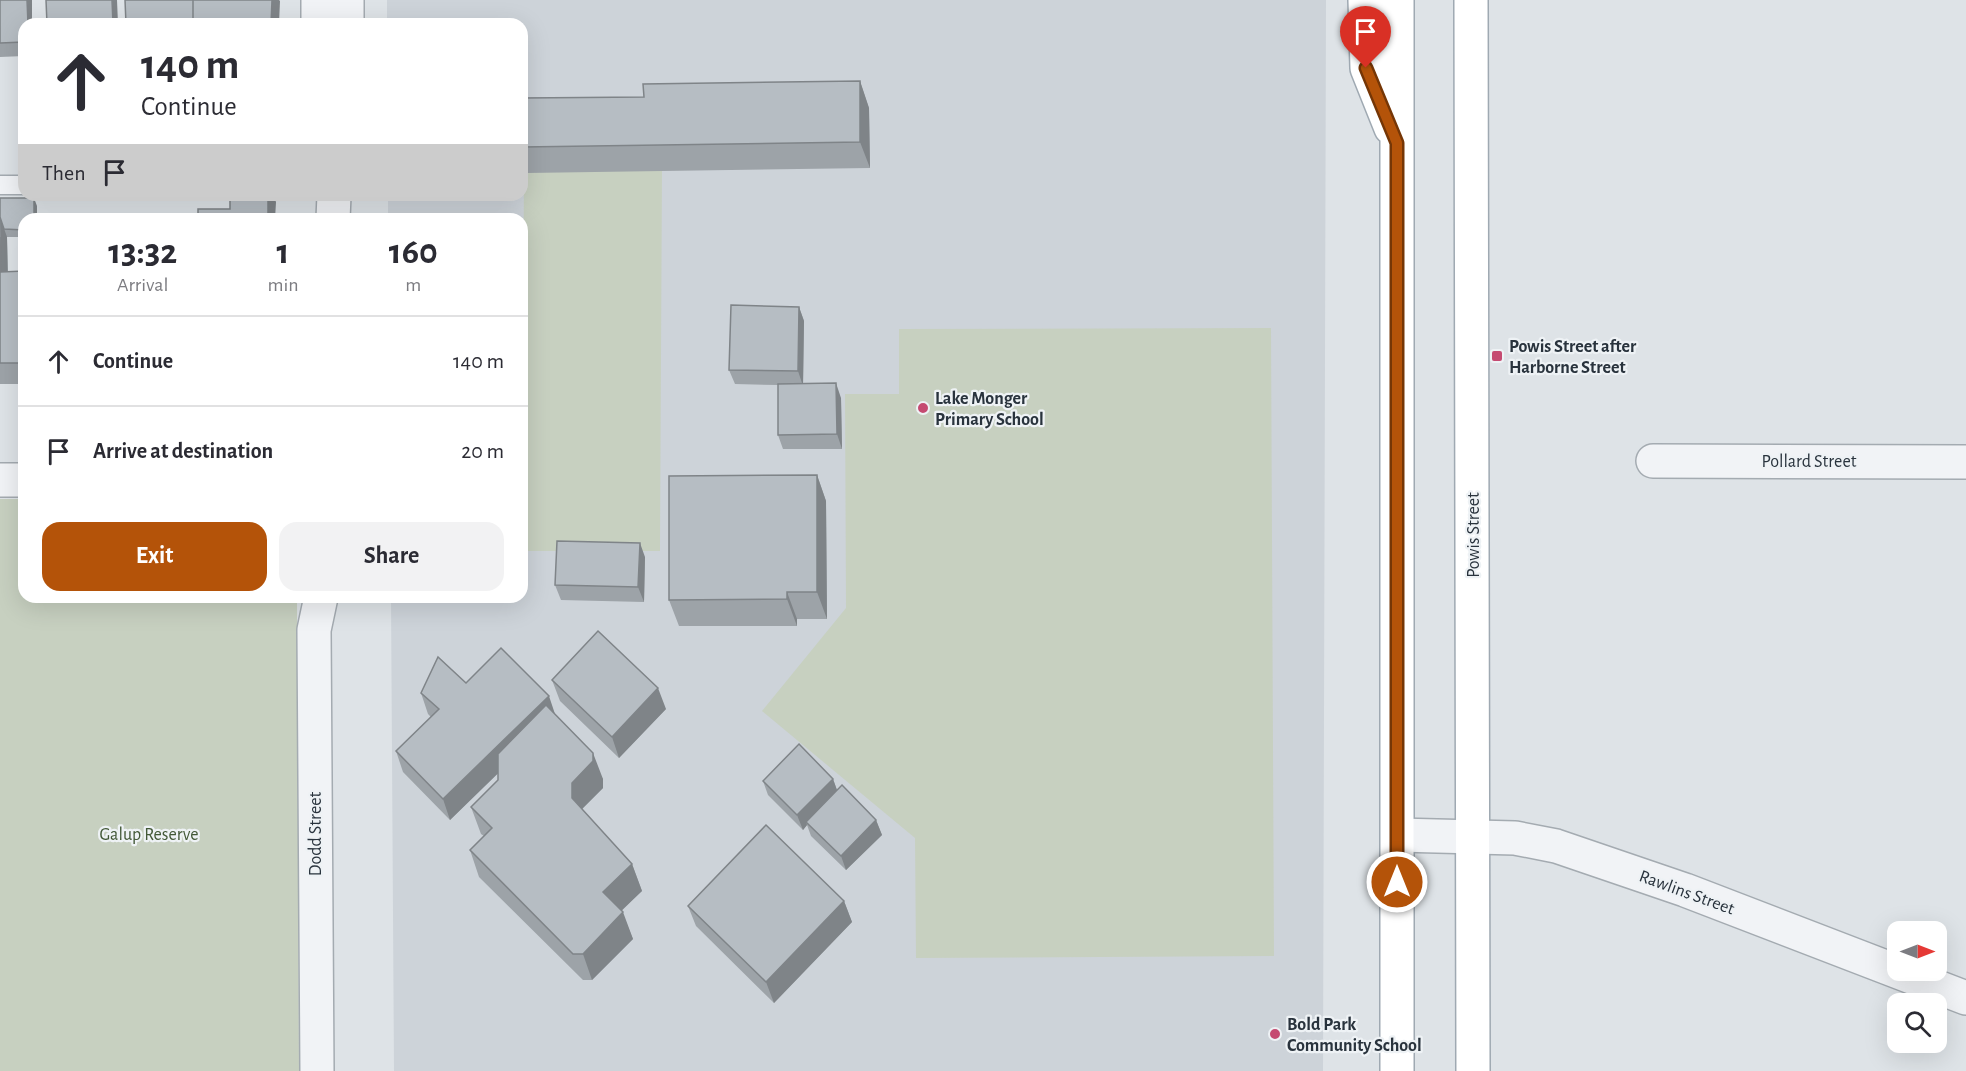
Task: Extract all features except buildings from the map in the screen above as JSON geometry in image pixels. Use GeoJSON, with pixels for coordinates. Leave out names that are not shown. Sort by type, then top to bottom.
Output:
{"type":"FeatureCollection","features":[{"type":"Feature","properties":{"kind":"main road"},"geometry":{"type":"LineString","coordinates":[[1365,0],[1366,68],[1397,143]]}},
{"type":"Feature","properties":{"kind":"main road"},"geometry":{"type":"LineString","coordinates":[[1396,1071],[1397,0]]}},
{"type":"Feature","properties":{"kind":"main road","name":"Powis Street"},"geometry":{"type":"LineString","coordinates":[[1471,0],[1473,1071]]}},
{"type":"Feature","properties":{"kind":"main road"},"geometry":{"type":"LineString","coordinates":[[1471,41],[1489,0]]}},
{"type":"Feature","properties":{"kind":"street"},"geometry":{"type":"LineString","coordinates":[[318,0],[318,18]]}},
{"type":"Feature","properties":{"kind":"street"},"geometry":{"type":"LineString","coordinates":[[347,0],[347,18]]}},
{"type":"Feature","properties":{"kind":"street","name":"Pollard Street"},"geometry":{"type":"LineString","coordinates":[[1653,461],[1966,462]]}},
{"type":"Feature","properties":{"kind":"street"},"geometry":{"type":"LineString","coordinates":[[0,480],[18,480]]}},
{"type":"Feature","properties":{"kind":"street","name":"Dodd Street"},"geometry":{"type":"LineString","coordinates":[[317,1071],[314,630],[320,603]]}},
{"type":"Feature","properties":{"kind":"street","name":"Rawlins Street"},"geometry":{"type":"LineString","coordinates":[[1398,834],[1515,838],[1556,846],[1684,890],[1966,998]]}},
{"type":"Feature","properties":{"kind":"lane"},"geometry":{"type":"LineString","coordinates":[[0,185],[18,185]]}},
{"type":"Feature","properties":{"kind":"shaded area","name":"Lake Monger Primary School"},"geometry":{"type":"Polygon","coordinates":[[[387,0],[1326,0],[1323,1071],[394,1071],[391,603],[528,603],[528,213],[388,213],[388,201],[528,201],[528,18],[387,18],[387,0]]]}},
{"type":"Feature","properties":{"kind":"green space"},"geometry":{"type":"Polygon","coordinates":[[[528,165],[662,166],[660,551],[528,551],[528,213],[524,213],[524,201],[528,201],[528,165]]]}},
{"type":"Feature","properties":{"kind":"green space"},"geometry":{"type":"Polygon","coordinates":[[[1271,328],[1274,956],[916,958],[915,838],[762,711],[846,608],[845,394],[899,394],[899,329],[1271,328]]]}},
{"type":"Feature","properties":{"kind":"green space","name":"Galup Reserve"},"geometry":{"type":"Polygon","coordinates":[[[0,499],[18,499],[18,603],[297,603],[299,1071],[0,1071],[0,499]]]}},
{"type":"Feature","properties":{"kind":"place","name":"Powis Street after Harborne Street"},"geometry":{"type":"Point","coordinates":[1497,356]}},
{"type":"Feature","properties":{"kind":"place","name":"Lake Monger Primary School"},"geometry":{"type":"Point","coordinates":[923,408]}},
{"type":"Feature","properties":{"kind":"place","name":"Bold Park Community School"},"geometry":{"type":"Point","coordinates":[1275,1034]}},
{"type":"Feature","properties":{"kind":"route"},"geometry":{"type":"LineString","coordinates":[[1366,68],[1397,143],[1397,882]]}}]}
